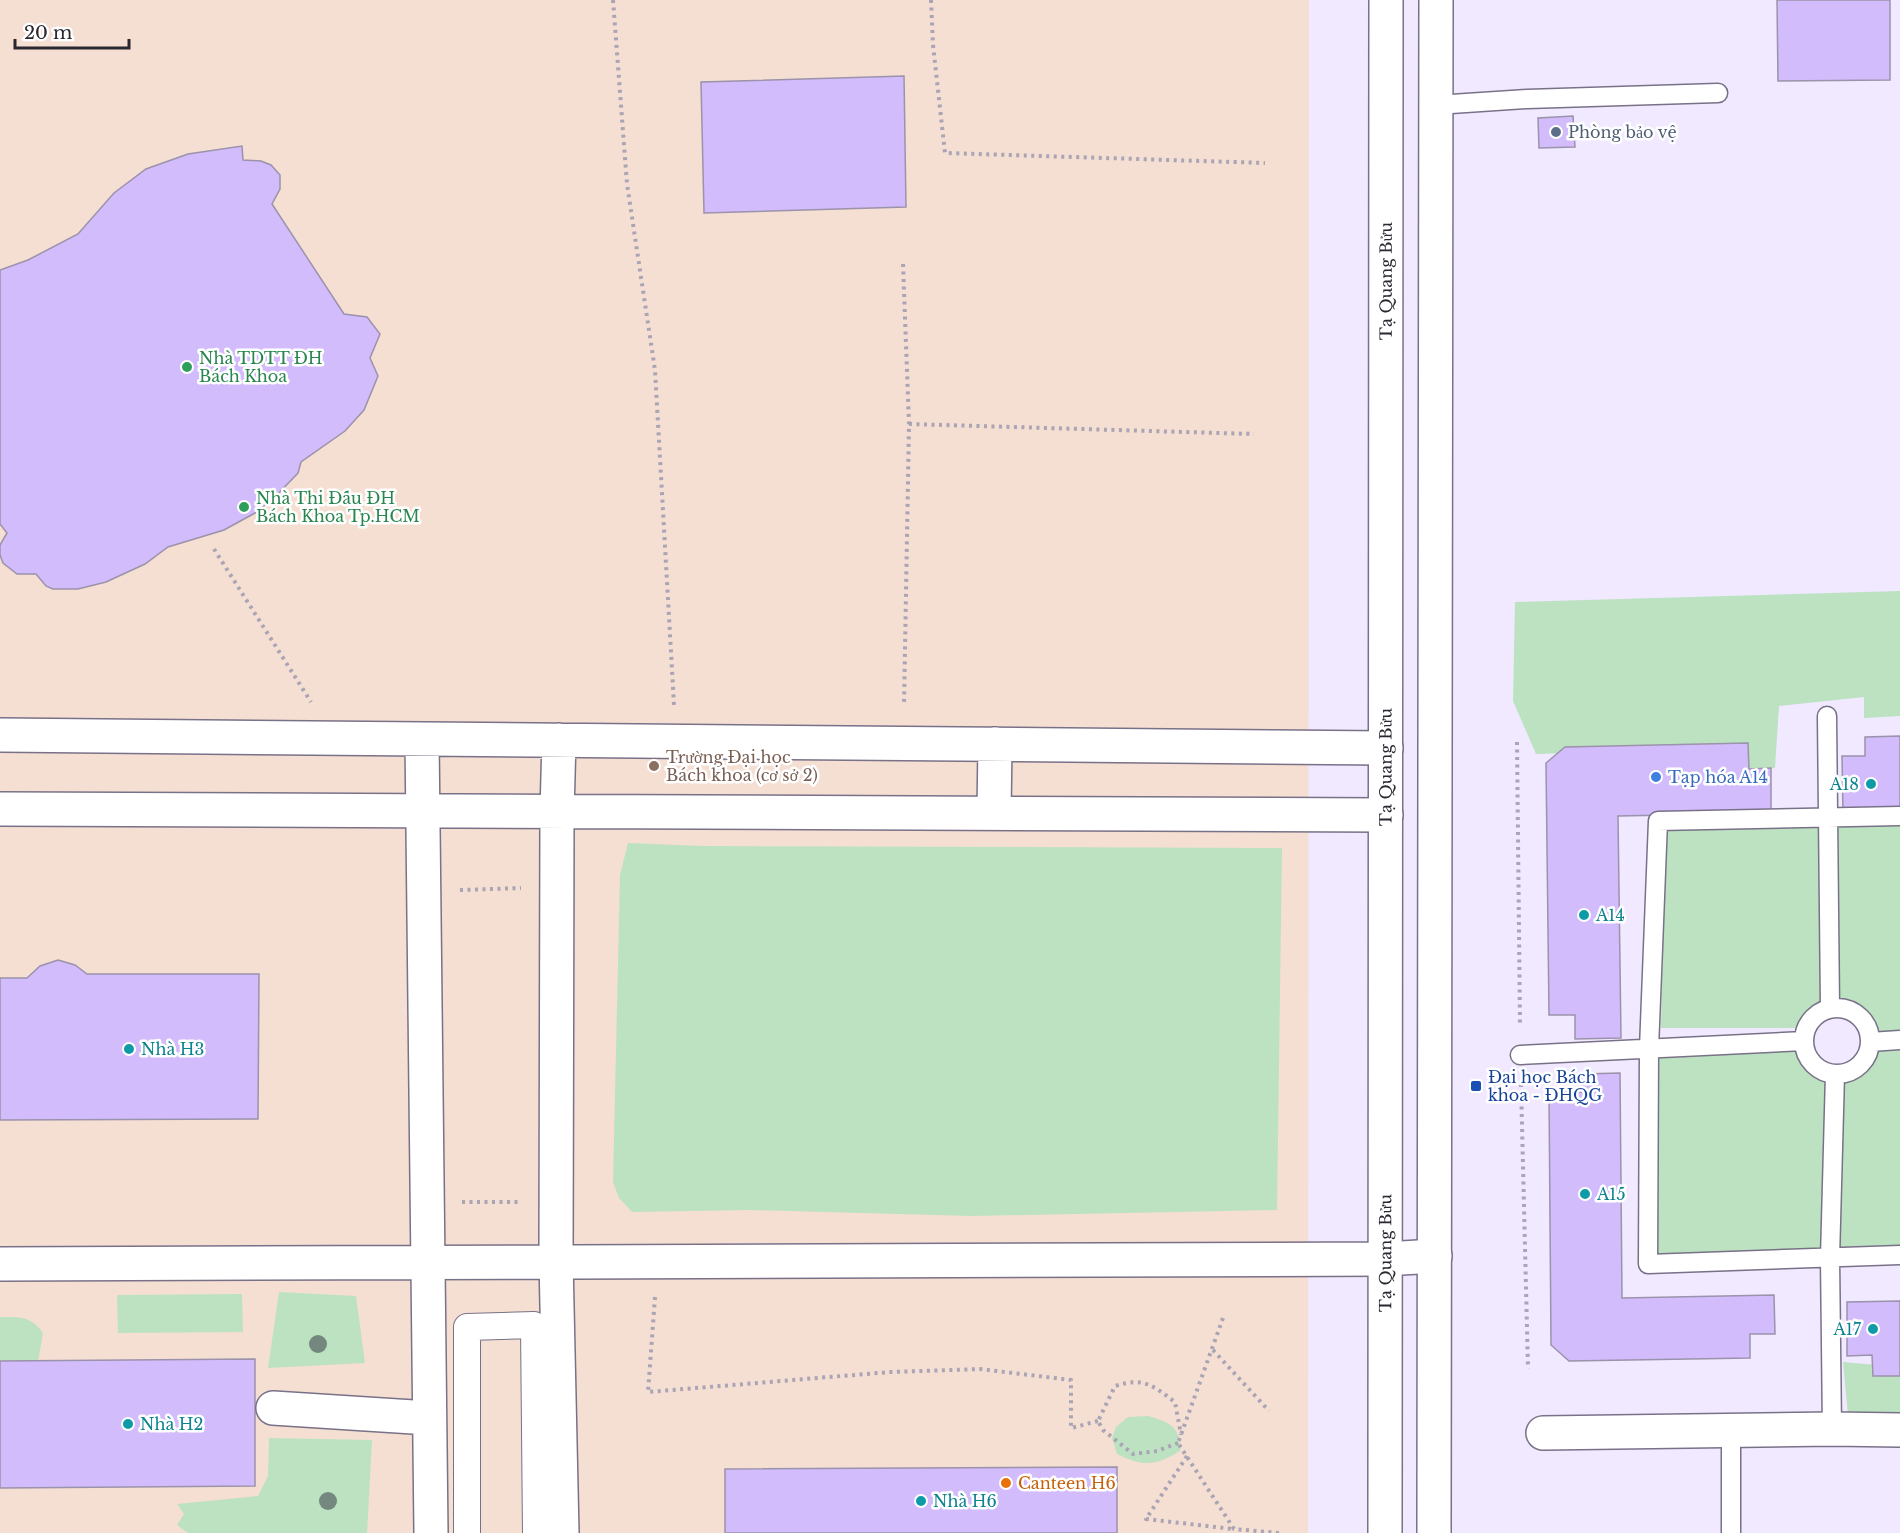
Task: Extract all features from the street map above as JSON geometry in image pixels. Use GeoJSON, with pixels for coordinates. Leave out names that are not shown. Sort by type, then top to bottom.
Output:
{"type":"FeatureCollection","features":[{"type":"Feature","properties":{"kind":"street","name":"Tạ Quang Bửu"},"geometry":{"type":"LineString","coordinates":[[1385,1533],[1386,0]]}},
{"type":"Feature","properties":{"kind":"street"},"geometry":{"type":"LineString","coordinates":[[1434,1533],[1436,0]]}},
{"type":"Feature","properties":{"kind":"street"},"geometry":{"type":"LineString","coordinates":[[1386,105],[1436,105]]}},
{"type":"Feature","properties":{"kind":"street"},"geometry":{"type":"LineString","coordinates":[[0,735],[1386,748]]}},
{"type":"Feature","properties":{"kind":"street"},"geometry":{"type":"LineString","coordinates":[[422,739],[431,1533]]}},
{"type":"Feature","properties":{"kind":"street"},"geometry":{"type":"LineString","coordinates":[[559,740],[556,1261],[562,1533]]}},
{"type":"Feature","properties":{"kind":"street"},"geometry":{"type":"LineString","coordinates":[[994,813],[995,744]]}},
{"type":"Feature","properties":{"kind":"street"},"geometry":{"type":"LineString","coordinates":[[0,809],[1386,815]]}},
{"type":"Feature","properties":{"kind":"street"},"geometry":{"type":"LineString","coordinates":[[0,1263],[1385,1259],[1435,1256]]}},
{"type":"Feature","properties":{"kind":"street"},"geometry":{"type":"LineString","coordinates":[[467,1533],[467,1327],[534,1325],[536,1533]]}},
{"type":"Feature","properties":{"kind":"street"},"geometry":{"type":"LineString","coordinates":[[273,1408],[429,1418]]}},
{"type":"Feature","properties":{"kind":"street"},"geometry":{"type":"LineString","coordinates":[[1543,1433],[1900,1430]]}},
{"type":"Feature","properties":{"kind":"lane"},"geometry":{"type":"LineString","coordinates":[[1436,105],[1527,99],[1718,93]]}},
{"type":"Feature","properties":{"kind":"lane"},"geometry":{"type":"LineString","coordinates":[[1827,716],[1830,1008]]}},
{"type":"Feature","properties":{"kind":"lane"},"geometry":{"type":"LineString","coordinates":[[1900,816],[1658,821],[1649,1049],[1648,1264],[1900,1255]]}},
{"type":"Feature","properties":{"kind":"lane"},"geometry":{"type":"LineString","coordinates":[[1840,1007],[1858,1015],[1865,1023],[1870,1042],[1863,1061],[1855,1068],[1835,1074],[1825,1072],[1810,1060],[1805,1052],[1804,1041],[1811,1020],[1819,1012],[1840,1007]]}},
{"type":"Feature","properties":{"kind":"lane"},"geometry":{"type":"LineString","coordinates":[[1870,1042],[1900,1040]]}},
{"type":"Feature","properties":{"kind":"lane"},"geometry":{"type":"LineString","coordinates":[[1520,1055],[1804,1041]]}},
{"type":"Feature","properties":{"kind":"lane"},"geometry":{"type":"LineString","coordinates":[[1832,1429],[1830,1258],[1835,1074]]}},
{"type":"Feature","properties":{"kind":"lane"},"geometry":{"type":"LineString","coordinates":[[1731,1430],[1731,1533]]}},
{"type":"Feature","properties":{"kind":"path"},"geometry":{"type":"LineString","coordinates":[[613,0],[627,184],[655,370],[676,741]]}},
{"type":"Feature","properties":{"kind":"path"},"geometry":{"type":"LineString","coordinates":[[931,0],[933,45],[945,153],[1265,163]]}},
{"type":"Feature","properties":{"kind":"path"},"geometry":{"type":"LineString","coordinates":[[903,264],[909,424],[903,743]]}},
{"type":"Feature","properties":{"kind":"path"},"geometry":{"type":"LineString","coordinates":[[909,424],[1254,434]]}},
{"type":"Feature","properties":{"kind":"path"},"geometry":{"type":"LineString","coordinates":[[214,549],[334,738]]}},
{"type":"Feature","properties":{"kind":"path"},"geometry":{"type":"LineString","coordinates":[[462,901],[462,890],[522,888]]}},
{"type":"Feature","properties":{"kind":"path"},"geometry":{"type":"LineString","coordinates":[[462,1191],[462,1203],[531,1202]]}},
{"type":"Feature","properties":{"kind":"path"},"geometry":{"type":"LineString","coordinates":[[658,1261],[648,1392],[890,1372],[980,1369],[1071,1380],[1071,1428],[1098,1421],[1115,1386],[1132,1381],[1151,1384],[1175,1402],[1181,1436]]}},
{"type":"Feature","properties":{"kind":"path"},"geometry":{"type":"LineString","coordinates":[[1098,1421],[1103,1430],[1133,1454],[1157,1451],[1178,1443],[1223,1318]]}},
{"type":"Feature","properties":{"kind":"path"},"geometry":{"type":"LineString","coordinates":[[1212,1350],[1269,1412]]}},
{"type":"Feature","properties":{"kind":"path"},"geometry":{"type":"LineString","coordinates":[[1178,1443],[1234,1529]]}},
{"type":"Feature","properties":{"kind":"path"},"geometry":{"type":"LineString","coordinates":[[1187,1456],[1146,1519],[1279,1533]]}},
{"type":"Feature","properties":{"kind":"shaded area","name":"Trường Đại học Bách khoa (cơ sở 2)"},"geometry":{"type":"Polygon","coordinates":[[[0,0],[1309,0],[1308,1533],[0,1533],[0,0]]]}},
{"type":"Feature","properties":{"kind":"green space"},"geometry":{"type":"Polygon","coordinates":[[[1900,591],[1900,716],[1864,718],[1864,697],[1779,706],[1775,768],[1713,773],[1711,749],[1536,754],[1513,701],[1515,602],[1900,591]]]}},
{"type":"Feature","properties":{"kind":"green space"},"geometry":{"type":"Polygon","coordinates":[[[1900,820],[1900,1037],[1873,1038],[1870,1024],[1862,1013],[1850,1006],[1836,1003],[1830,821],[1900,820]]]}},
{"type":"Feature","properties":{"kind":"green space"},"geometry":{"type":"Polygon","coordinates":[[[1822,822],[1825,1005],[1815,1010],[1800,1028],[1661,1028],[1665,826],[1822,822]]]}},
{"type":"Feature","properties":{"kind":"green space"},"geometry":{"type":"Polygon","coordinates":[[[628,843],[702,846],[1282,848],[1277,1210],[972,1216],[750,1210],[632,1212],[619,1198],[613,1182],[620,875],[628,843]]]}},
{"type":"Feature","properties":{"kind":"green space"},"geometry":{"type":"Polygon","coordinates":[[[1659,1041],[1797,1042],[1807,1062],[1826,1076],[1826,1253],[1652,1259],[1659,1041]]]}},
{"type":"Feature","properties":{"kind":"green space"},"geometry":{"type":"Polygon","coordinates":[[[1900,1044],[1900,1250],[1833,1252],[1837,1076],[1861,1067],[1869,1058],[1873,1045],[1900,1044]]]}},
{"type":"Feature","properties":{"kind":"green space"},"geometry":{"type":"Polygon","coordinates":[[[279,1292],[356,1296],[365,1363],[268,1368],[279,1292]]]}},
{"type":"Feature","properties":{"kind":"green space"},"geometry":{"type":"Polygon","coordinates":[[[242,1294],[243,1332],[118,1333],[117,1295],[242,1294]]]}},
{"type":"Feature","properties":{"kind":"green space"},"geometry":{"type":"Polygon","coordinates":[[[0,1317],[29,1320],[39,1327],[43,1333],[37,1368],[0,1368],[0,1317]]]}},
{"type":"Feature","properties":{"kind":"green space"},"geometry":{"type":"Polygon","coordinates":[[[1843,1362],[1900,1367],[1900,1416],[1848,1415],[1843,1362]]]}},
{"type":"Feature","properties":{"kind":"green space"},"geometry":{"type":"Polygon","coordinates":[[[1148,1416],[1172,1426],[1178,1436],[1180,1451],[1164,1460],[1149,1463],[1134,1461],[1117,1454],[1112,1438],[1116,1427],[1128,1417],[1148,1416]]]}},
{"type":"Feature","properties":{"kind":"green space"},"geometry":{"type":"Polygon","coordinates":[[[269,1438],[372,1440],[367,1533],[188,1533],[177,1525],[184,1514],[177,1504],[258,1496],[268,1476],[269,1438]]]}},
{"type":"Feature","properties":{"kind":"building"},"geometry":{"type":"Polygon","coordinates":[[[1777,0],[1890,0],[1890,80],[1778,81],[1777,0]]]}},
{"type":"Feature","properties":{"kind":"building"},"geometry":{"type":"Polygon","coordinates":[[[904,76],[906,207],[704,213],[701,82],[904,76]]]}},
{"type":"Feature","properties":{"kind":"building","name":"Phòng bảo vệ"},"geometry":{"type":"Polygon","coordinates":[[[1573,116],[1575,147],[1539,148],[1538,118],[1573,116]]]}},
{"type":"Feature","properties":{"kind":"building","name":"Nhà TDTT ĐH Bách Khoa"},"geometry":{"type":"Polygon","coordinates":[[[242,146],[243,160],[261,161],[271,165],[280,175],[280,189],[272,204],[344,314],[367,317],[380,334],[370,358],[378,376],[364,410],[345,431],[301,462],[298,473],[275,497],[255,513],[224,530],[168,547],[145,564],[106,582],[78,589],[53,589],[46,586],[36,574],[17,574],[3,563],[0,555],[0,545],[7,533],[0,524],[0,270],[28,260],[78,234],[114,193],[146,169],[188,154],[242,146]]]}},
{"type":"Feature","properties":{"kind":"building","name":"A18"},"geometry":{"type":"Polygon","coordinates":[[[1900,736],[1900,812],[1843,813],[1842,756],[1865,756],[1865,737],[1900,736]]]}},
{"type":"Feature","properties":{"kind":"building","name":"A14"},"geometry":{"type":"Polygon","coordinates":[[[1748,743],[1749,769],[1771,768],[1771,813],[1618,816],[1621,1038],[1575,1039],[1575,1015],[1549,1015],[1546,763],[1565,747],[1748,743]]]}},
{"type":"Feature","properties":{"kind":"building","name":"Nhà H3"},"geometry":{"type":"Polygon","coordinates":[[[58,960],[75,965],[87,974],[259,974],[258,1119],[0,1120],[0,978],[27,978],[40,966],[58,960]]]}},
{"type":"Feature","properties":{"kind":"building","name":"A15"},"geometry":{"type":"Polygon","coordinates":[[[1620,1073],[1622,1298],[1774,1295],[1775,1334],[1750,1334],[1750,1358],[1569,1361],[1551,1345],[1549,1092],[1582,1092],[1581,1074],[1620,1073]]]}},
{"type":"Feature","properties":{"kind":"building","name":"A17"},"geometry":{"type":"Polygon","coordinates":[[[1900,1301],[1900,1376],[1873,1376],[1872,1355],[1847,1356],[1847,1302],[1900,1301]]]}},
{"type":"Feature","properties":{"kind":"building","name":"Nhà H2"},"geometry":{"type":"Polygon","coordinates":[[[255,1359],[255,1486],[0,1488],[0,1361],[255,1359]]]}},
{"type":"Feature","properties":{"kind":"building","name":"Nhà H6"},"geometry":{"type":"Polygon","coordinates":[[[1117,1467],[1117,1533],[725,1533],[725,1469],[1117,1467]]]}},
{"type":"Feature","properties":{"kind":"place","name":"Phòng bảo vệ"},"geometry":{"type":"Point","coordinates":[1556,132]}},
{"type":"Feature","properties":{"kind":"place","name":"Nhà TDTT ĐH Bách Khoa"},"geometry":{"type":"Point","coordinates":[187,367]}},
{"type":"Feature","properties":{"kind":"place","name":"Nhà Thi Đấu ĐH Bách Khoa Tp.HCM"},"geometry":{"type":"Point","coordinates":[244,507]}},
{"type":"Feature","properties":{"kind":"place","name":"Trường Đại học Bách khoa (cơ sở 2)"},"geometry":{"type":"Point","coordinates":[654,766]}},
{"type":"Feature","properties":{"kind":"place","name":"Tạp hóa A14"},"geometry":{"type":"Point","coordinates":[1656,777]}},
{"type":"Feature","properties":{"kind":"place","name":"A18"},"geometry":{"type":"Point","coordinates":[1871,784]}},
{"type":"Feature","properties":{"kind":"place","name":"A14"},"geometry":{"type":"Point","coordinates":[1584,915]}},
{"type":"Feature","properties":{"kind":"place","name":"Nhà H3"},"geometry":{"type":"Point","coordinates":[129,1049]}},
{"type":"Feature","properties":{"kind":"place","name":"Đại học Bách khoa - ĐHQG"},"geometry":{"type":"Point","coordinates":[1476,1086]}},
{"type":"Feature","properties":{"kind":"place","name":"A15"},"geometry":{"type":"Point","coordinates":[1585,1194]}},
{"type":"Feature","properties":{"kind":"place","name":"A17"},"geometry":{"type":"Point","coordinates":[1873,1329]}},
{"type":"Feature","properties":{"kind":"place","name":"Nhà H2"},"geometry":{"type":"Point","coordinates":[128,1424]}},
{"type":"Feature","properties":{"kind":"place","name":"Canteen H6"},"geometry":{"type":"Point","coordinates":[1006,1483]}},
{"type":"Feature","properties":{"kind":"place","name":"Nhà H6"},"geometry":{"type":"Point","coordinates":[921,1501]}}]}
